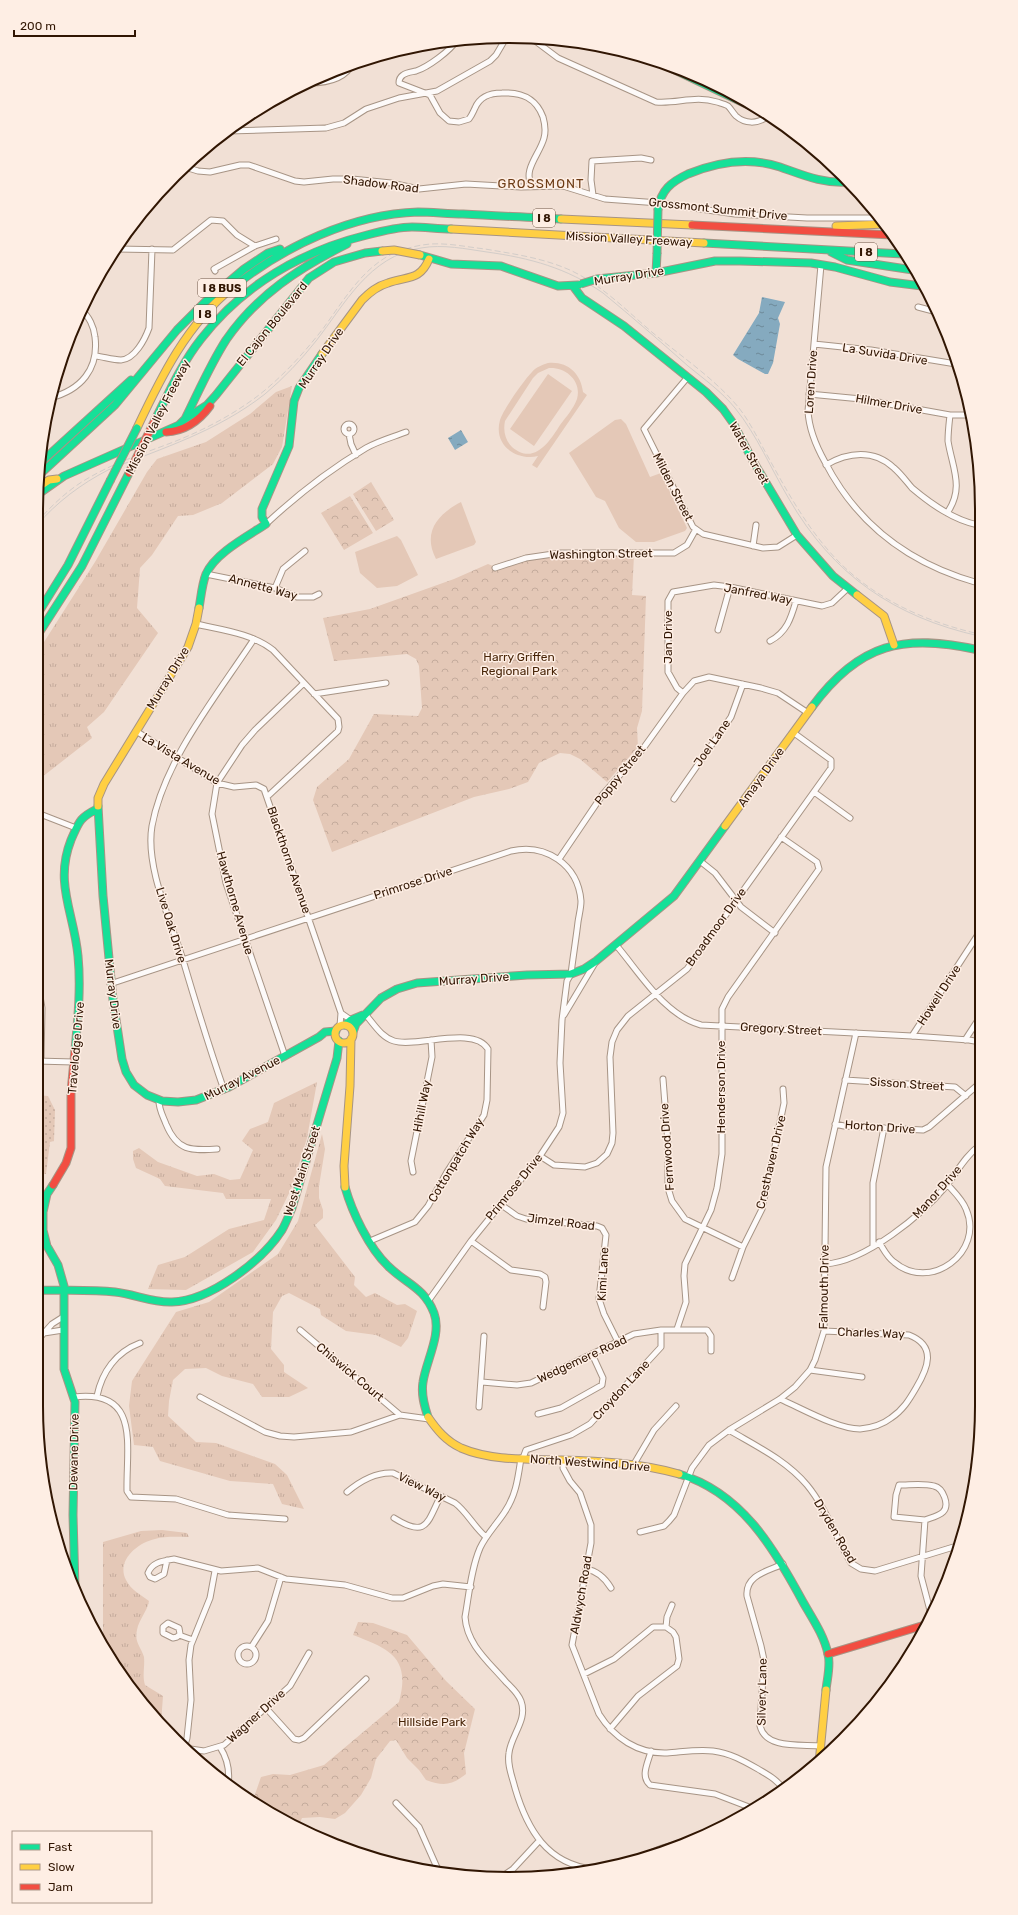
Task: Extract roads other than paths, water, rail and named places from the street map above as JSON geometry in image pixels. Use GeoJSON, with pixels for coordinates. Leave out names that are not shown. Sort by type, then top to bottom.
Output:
{"type":"FeatureCollection","features":[{"type":"Feature","properties":{"kind":"main road"},"geometry":{"type":"LineString","coordinates":[[656,272],[658,206],[662,191],[667,185],[686,175],[715,164],[762,163],[779,167],[826,183],[842,182]]}},
{"type":"Feature","properties":{"kind":"main road","name":"Mission Valley Freeway"},"geometry":{"type":"LineString","coordinates":[[43,605],[68,565],[169,365],[186,339],[213,306],[250,273],[312,236],[366,219],[417,212],[885,234]]}},
{"type":"Feature","properties":{"kind":"main road"},"geometry":{"type":"LineString","coordinates":[[778,229],[878,224]]}},
{"type":"Feature","properties":{"kind":"main road","name":"Mission Valley Freeway"},"geometry":{"type":"LineString","coordinates":[[43,627],[82,566],[180,371],[191,354],[213,325],[236,302],[265,279],[301,257],[323,247],[366,234],[411,227],[898,254]]}},
{"type":"Feature","properties":{"kind":"main road","name":"I 8 BUS"},"geometry":{"type":"LineString","coordinates":[[185,419],[223,346],[247,315],[280,284],[297,271],[312,261],[366,234]]}},
{"type":"Feature","properties":{"kind":"main road","name":"I 8 BUS"},"geometry":{"type":"LineString","coordinates":[[45,469],[103,417],[189,318],[244,269],[268,253],[312,236]]}},
{"type":"Feature","properties":{"kind":"main road","name":"El Cajon Boulevard"},"geometry":{"type":"LineString","coordinates":[[44,490],[57,480],[179,425],[185,419],[207,405],[309,278],[322,269],[334,262],[365,253],[382,251],[394,250],[420,255],[429,259]]}},
{"type":"Feature","properties":{"kind":"main road"},"geometry":{"type":"LineString","coordinates":[[828,250],[847,260],[909,269]]}},
{"type":"Feature","properties":{"kind":"main road","name":"Murray Drive"},"geometry":{"type":"LineString","coordinates":[[266,524],[262,516],[262,509],[289,446],[294,401],[299,388],[313,366],[362,300],[369,293],[381,285],[393,280],[420,274],[427,267],[429,259],[450,264],[503,266],[536,281],[557,286],[573,286],[605,277],[638,275],[715,261],[811,263],[890,282],[918,285]]}},
{"type":"Feature","properties":{"kind":"main road","name":"Water Street"},"geometry":{"type":"LineString","coordinates":[[573,286],[582,298],[624,326],[719,404],[730,418],[753,461],[797,535],[833,576],[884,616],[887,621],[894,645]]}},
{"type":"Feature","properties":{"kind":"main road"},"geometry":{"type":"LineString","coordinates":[[46,457],[150,363]]}},
{"type":"Feature","properties":{"kind":"main road","name":"El Cajon Boulevard"},"geometry":{"type":"LineString","coordinates":[[164,432],[180,430],[195,422],[208,409],[216,395]]}},
{"type":"Feature","properties":{"kind":"main road","name":"El Cajon Boulevard"},"geometry":{"type":"LineString","coordinates":[[44,483],[49,480],[57,480]]}},
{"type":"Feature","properties":{"kind":"main road"},"geometry":{"type":"LineString","coordinates":[[206,574],[227,551],[266,524]]}},
{"type":"Feature","properties":{"kind":"main road","name":"Murray Drive"},"geometry":{"type":"LineString","coordinates":[[159,1101],[140,1090],[132,1083],[124,1069],[110,984],[97,810],[98,798],[104,784],[188,647],[196,624],[206,574]]}},
{"type":"Feature","properties":{"kind":"main road","name":"Amaya Drive"},"geometry":{"type":"LineString","coordinates":[[571,974],[596,961],[674,896],[824,690],[845,669],[868,655],[894,645],[912,642],[938,642],[975,649]]}},
{"type":"Feature","properties":{"kind":"main road","name":"Travelodge Drive"},"geometry":{"type":"LineString","coordinates":[[63,1316],[64,1291],[58,1266],[47,1246],[43,1230],[43,1212],[47,1194],[66,1163],[71,1148],[71,1092],[80,1002],[80,979],[76,943],[64,886],[63,873],[66,855],[76,828],[83,816],[97,810]]}},
{"type":"Feature","properties":{"kind":"main road","name":"Murray Drive"},"geometry":{"type":"LineString","coordinates":[[381,998],[397,989],[417,983],[527,975],[571,974]]}},
{"type":"Feature","properties":{"kind":"main road","name":"Murray Avenue"},"geometry":{"type":"LineString","coordinates":[[159,1101],[188,1102],[203,1099],[224,1090],[319,1037],[325,1032],[342,1033],[352,1036],[356,1024],[381,998]]}},
{"type":"Feature","properties":{"kind":"main road","name":"Murray Avenue"},"geometry":{"type":"LineString","coordinates":[[342,1033],[365,1014]]}},
{"type":"Feature","properties":{"kind":"main road"},"geometry":{"type":"LineString","coordinates":[[350,1057],[342,1033],[349,1026],[352,1036],[344,1180],[348,1198],[370,1241],[384,1262],[401,1277],[413,1284],[429,1300]]}},
{"type":"Feature","properties":{"kind":"main road","name":"West Main Street"},"geometry":{"type":"LineString","coordinates":[[43,1290],[115,1292],[157,1301],[184,1301],[209,1292],[251,1264],[263,1253],[282,1229],[292,1208],[337,1058],[342,1033]]}},
{"type":"Feature","properties":{"kind":"main road"},"geometry":{"type":"LineString","coordinates":[[337,1058],[350,1057]]}},
{"type":"Feature","properties":{"kind":"main road","name":"North Westwind Drive"},"geometry":{"type":"LineString","coordinates":[[429,1300],[434,1314],[435,1331],[422,1379],[423,1402],[429,1418],[440,1434],[456,1446],[479,1453],[522,1458],[634,1464],[658,1468],[688,1477],[723,1496],[749,1518],[770,1542],[783,1564],[828,1654],[829,1662],[820,1752]]}},
{"type":"Feature","properties":{"kind":"main road","name":"Dewane Drive"},"geometry":{"type":"LineString","coordinates":[[63,1316],[64,1368],[74,1397],[75,1575]]}},
{"type":"Feature","properties":{"kind":"main road"},"geometry":{"type":"LineString","coordinates":[[828,1654],[919,1627]]}},
{"type":"Feature","properties":{"kind":"street"},"geometry":{"type":"LineString","coordinates":[[237,131],[326,128],[344,123],[366,109],[399,98],[427,94],[442,89],[490,61],[496,55],[503,43]]}},
{"type":"Feature","properties":{"kind":"street"},"geometry":{"type":"LineString","coordinates":[[539,44],[558,58],[656,102],[666,103],[698,98],[706,99],[728,106],[744,121],[755,122],[764,119]]}},
{"type":"Feature","properties":{"kind":"street"},"geometry":{"type":"LineString","coordinates":[[451,47],[436,59],[416,71],[404,74],[400,78],[399,84],[427,94],[444,117],[455,122],[469,119],[479,101],[488,94],[517,93],[532,99],[540,110],[546,132],[528,173],[532,186]]}},
{"type":"Feature","properties":{"kind":"street"},"geometry":{"type":"LineString","coordinates":[[324,81],[337,78],[346,73]]}},
{"type":"Feature","properties":{"kind":"street"},"geometry":{"type":"LineString","coordinates":[[592,195],[592,161],[641,158],[651,160]]}},
{"type":"Feature","properties":{"kind":"street","name":"Shadow Road"},"geometry":{"type":"LineString","coordinates":[[191,169],[210,172],[240,165],[249,165],[295,181],[304,182],[352,179],[391,183],[419,189],[466,184],[563,186],[581,190]]}},
{"type":"Feature","properties":{"kind":"street","name":"Grossmont Summit Drive"},"geometry":{"type":"LineString","coordinates":[[581,190],[606,199],[658,206],[764,216],[873,218]]}},
{"type":"Feature","properties":{"kind":"street"},"geometry":{"type":"LineString","coordinates":[[123,249],[173,250],[211,220],[223,221],[237,235],[255,246]]}},
{"type":"Feature","properties":{"kind":"street"},"geometry":{"type":"LineString","coordinates":[[215,271],[214,269],[255,246],[276,239]]}},
{"type":"Feature","properties":{"kind":"street"},"geometry":{"type":"LineString","coordinates":[[96,356],[120,360],[129,358],[134,354],[146,336],[149,328],[152,249]]}},
{"type":"Feature","properties":{"kind":"street","name":"Loren Drive"},"geometry":{"type":"LineString","coordinates":[[821,265],[808,411],[809,426],[816,445],[826,465],[848,499],[872,527],[886,539],[929,566],[958,578],[975,582]]}},
{"type":"Feature","properties":{"kind":"street"},"geometry":{"type":"LineString","coordinates":[[918,307],[930,310]]}},
{"type":"Feature","properties":{"kind":"street"},"geometry":{"type":"LineString","coordinates":[[57,395],[66,392],[82,381],[90,371],[96,356],[95,333],[85,315]]}},
{"type":"Feature","properties":{"kind":"street","name":"La Suvida Drive"},"geometry":{"type":"LineString","coordinates":[[814,344],[870,350],[951,363]]}},
{"type":"Feature","properties":{"kind":"street","name":"Milden Street"},"geometry":{"type":"LineString","coordinates":[[687,378],[644,429],[688,517],[696,529],[703,534],[753,546],[772,548],[783,545],[797,535]]}},
{"type":"Feature","properties":{"kind":"street","name":"Hilmer Drive"},"geometry":{"type":"LineString","coordinates":[[809,394],[861,399],[950,416],[965,415]]}},
{"type":"Feature","properties":{"kind":"street"},"geometry":{"type":"LineString","coordinates":[[947,513],[954,501],[957,486],[948,439],[950,416]]}},
{"type":"Feature","properties":{"kind":"street"},"geometry":{"type":"LineString","coordinates":[[266,524],[297,495],[335,467],[367,447],[406,432]]}},
{"type":"Feature","properties":{"kind":"street"},"geometry":{"type":"LineString","coordinates":[[349,434],[350,444],[356,455]]}},
{"type":"Feature","properties":{"kind":"street"},"geometry":{"type":"LineString","coordinates":[[826,465],[841,458],[856,454],[878,458],[895,468],[919,494],[947,513],[975,524]]}},
{"type":"Feature","properties":{"kind":"street"},"geometry":{"type":"LineString","coordinates":[[753,546],[756,525]]}},
{"type":"Feature","properties":{"kind":"street","name":"Washington Street"},"geometry":{"type":"LineString","coordinates":[[495,568],[526,558],[560,553],[674,553],[687,545],[696,529]]}},
{"type":"Feature","properties":{"kind":"street"},"geometry":{"type":"LineString","coordinates":[[275,588],[283,569],[305,551]]}},
{"type":"Feature","properties":{"kind":"street","name":"Annette Way"},"geometry":{"type":"LineString","coordinates":[[206,574],[275,588],[297,597],[313,597],[319,594]]}},
{"type":"Feature","properties":{"kind":"street","name":"Janfred Way"},"geometry":{"type":"LineString","coordinates":[[668,600],[676,590],[714,586],[730,587],[822,606],[832,603],[848,588]]}},
{"type":"Feature","properties":{"kind":"street"},"geometry":{"type":"LineString","coordinates":[[718,630],[730,587]]}},
{"type":"Feature","properties":{"kind":"street","name":"Jan Drive"},"geometry":{"type":"LineString","coordinates":[[668,600],[668,672],[677,688],[682,693]]}},
{"type":"Feature","properties":{"kind":"street"},"geometry":{"type":"LineString","coordinates":[[770,641],[779,636],[790,622],[796,601]]}},
{"type":"Feature","properties":{"kind":"street","name":"Blackthorne Avenue"},"geometry":{"type":"LineString","coordinates":[[196,624],[254,639],[273,650],[338,719],[339,727],[268,796],[341,1013],[342,1033]]}},
{"type":"Feature","properties":{"kind":"street","name":"Live Oak Drive"},"geometry":{"type":"LineString","coordinates":[[224,1090],[164,909],[151,842],[154,818],[176,757],[254,639]]}},
{"type":"Feature","properties":{"kind":"street","name":"Poppy Street"},"geometry":{"type":"LineString","coordinates":[[559,859],[603,794],[652,738],[682,693],[694,681],[703,678],[712,678],[778,693],[808,713]]}},
{"type":"Feature","properties":{"kind":"street","name":"Hawthorne Avenue"},"geometry":{"type":"LineString","coordinates":[[285,1056],[226,883],[212,820],[218,783],[242,745],[255,730],[304,683]]}},
{"type":"Feature","properties":{"kind":"street"},"geometry":{"type":"LineString","coordinates":[[314,694],[386,683]]}},
{"type":"Feature","properties":{"kind":"street","name":"Joel Lane"},"geometry":{"type":"LineString","coordinates":[[674,799],[731,717],[743,684]]}},
{"type":"Feature","properties":{"kind":"street","name":"La Vista Avenue"},"geometry":{"type":"LineString","coordinates":[[136,731],[218,783],[240,787],[256,785],[264,789],[268,796]]}},
{"type":"Feature","properties":{"kind":"street","name":"Broadmoor Drive"},"geometry":{"type":"LineString","coordinates":[[540,1156],[554,1165],[586,1167],[597,1163],[607,1154],[612,1143],[613,1133],[610,1065],[612,1042],[617,1030],[628,1016],[687,969],[831,768],[831,760],[794,733]]}},
{"type":"Feature","properties":{"kind":"street"},"geometry":{"type":"LineString","coordinates":[[814,792],[850,818]]}},
{"type":"Feature","properties":{"kind":"street"},"geometry":{"type":"LineString","coordinates":[[43,815],[76,828]]}},
{"type":"Feature","properties":{"kind":"street","name":"Henderson Drive"},"geometry":{"type":"LineString","coordinates":[[677,1329],[686,1302],[684,1276],[685,1264],[715,1200],[722,1154],[722,1009],[728,997],[775,933],[820,867],[817,862],[781,837]]}},
{"type":"Feature","properties":{"kind":"street","name":"Primrose Drive"},"geometry":{"type":"LineString","coordinates":[[110,984],[510,851],[520,849],[538,850],[559,859],[577,884],[581,899],[571,974],[567,981],[563,1017],[560,1064],[564,1113],[557,1131],[540,1156],[471,1241],[429,1300]]}},
{"type":"Feature","properties":{"kind":"street"},"geometry":{"type":"LineString","coordinates":[[700,861],[715,873],[735,900],[749,914],[775,933]]}},
{"type":"Feature","properties":{"kind":"street","name":"Howell Drive"},"geometry":{"type":"LineString","coordinates":[[912,1036],[975,939]]}},
{"type":"Feature","properties":{"kind":"street","name":"Gregory Street"},"geometry":{"type":"LineString","coordinates":[[616,945],[668,1008],[683,1018],[701,1025],[912,1036],[975,1041]]}},
{"type":"Feature","properties":{"kind":"street","name":"Primrose Drive"},"geometry":{"type":"LineString","coordinates":[[563,1017],[596,961]]}},
{"type":"Feature","properties":{"kind":"street"},"geometry":{"type":"LineString","coordinates":[[341,1013],[342,1033]]}},
{"type":"Feature","properties":{"kind":"street"},"geometry":{"type":"LineString","coordinates":[[365,1014],[383,1035],[390,1039],[402,1042],[431,1040]]}},
{"type":"Feature","properties":{"kind":"street"},"geometry":{"type":"LineString","coordinates":[[965,1040],[975,1025]]}},
{"type":"Feature","properties":{"kind":"street","name":"Falmouth Drive"},"geometry":{"type":"LineString","coordinates":[[640,1532],[664,1526],[674,1515],[688,1477],[695,1463],[709,1446],[729,1430],[780,1399],[795,1387],[810,1370],[815,1360],[824,1331],[826,1167],[856,1033]]}},
{"type":"Feature","properties":{"kind":"street","name":"Cottonpatch Way"},"geometry":{"type":"LineString","coordinates":[[370,1241],[408,1226],[421,1217],[447,1172],[484,1115],[487,1100],[488,1049],[486,1046],[480,1042],[455,1037],[431,1040]]}},
{"type":"Feature","properties":{"kind":"street","name":"Hihill Way"},"geometry":{"type":"LineString","coordinates":[[412,1172],[411,1161],[432,1057],[431,1040]]}},
{"type":"Feature","properties":{"kind":"street"},"geometry":{"type":"LineString","coordinates":[[43,1061],[74,1062]]}},
{"type":"Feature","properties":{"kind":"street","name":"Fernwood Drive"},"geometry":{"type":"LineString","coordinates":[[663,1079],[669,1193],[673,1203],[681,1215],[702,1228],[743,1247]]}},
{"type":"Feature","properties":{"kind":"street","name":"Sisson Street"},"geometry":{"type":"LineString","coordinates":[[845,1080],[955,1087],[966,1096]]}},
{"type":"Feature","properties":{"kind":"street","name":"Horton Drive"},"geometry":{"type":"LineString","coordinates":[[835,1124],[844,1126],[919,1130],[926,1129],[975,1088]]}},
{"type":"Feature","properties":{"kind":"street","name":"Cresthaven Drive"},"geometry":{"type":"LineString","coordinates":[[732,1278],[743,1247],[762,1209],[784,1103],[783,1089]]}},
{"type":"Feature","properties":{"kind":"street"},"geometry":{"type":"LineString","coordinates":[[159,1101],[159,1110],[173,1140],[182,1146],[193,1150],[217,1149]]}},
{"type":"Feature","properties":{"kind":"street"},"geometry":{"type":"LineString","coordinates":[[873,1246],[873,1183],[884,1128]]}},
{"type":"Feature","properties":{"kind":"street","name":"Manor Drive"},"geometry":{"type":"LineString","coordinates":[[825,1264],[834,1263],[873,1246],[917,1216],[947,1184],[969,1155],[975,1150]]}},
{"type":"Feature","properties":{"kind":"street"},"geometry":{"type":"LineString","coordinates":[[880,1242],[893,1262],[911,1271],[931,1272],[942,1270],[955,1261],[966,1245],[970,1225],[965,1205],[947,1184]]}},
{"type":"Feature","properties":{"kind":"street","name":"Jimzel Road"},"geometry":{"type":"LineString","coordinates":[[500,1204],[517,1216],[597,1226],[602,1228]]}},
{"type":"Feature","properties":{"kind":"street","name":"Kimi Lane"},"geometry":{"type":"LineString","coordinates":[[602,1228],[606,1235],[600,1304],[618,1342]]}},
{"type":"Feature","properties":{"kind":"street"},"geometry":{"type":"LineString","coordinates":[[471,1241],[511,1270],[540,1274],[544,1277],[546,1282],[543,1306]]}},
{"type":"Feature","properties":{"kind":"street"},"geometry":{"type":"LineString","coordinates":[[43,1333],[63,1316]]}},
{"type":"Feature","properties":{"kind":"street"},"geometry":{"type":"LineString","coordinates":[[43,1333],[63,1330]]}},
{"type":"Feature","properties":{"kind":"street","name":"Chiswick Court"},"geometry":{"type":"LineString","coordinates":[[300,1330],[400,1414]]}},
{"type":"Feature","properties":{"kind":"street","name":"Wedgemere Road"},"geometry":{"type":"LineString","coordinates":[[482,1382],[517,1385],[530,1383],[634,1334],[661,1330],[707,1330],[711,1336],[711,1351]]}},
{"type":"Feature","properties":{"kind":"street","name":"Croydon Lane"},"geometry":{"type":"LineString","coordinates":[[522,1458],[526,1450],[571,1436],[596,1420],[661,1347],[661,1330]]}},
{"type":"Feature","properties":{"kind":"street","name":"Charles Way"},"geometry":{"type":"LineString","coordinates":[[780,1399],[840,1426],[854,1428],[872,1427],[887,1421],[900,1412],[927,1369],[928,1358],[925,1347],[920,1341],[909,1335],[824,1331]]}},
{"type":"Feature","properties":{"kind":"street"},"geometry":{"type":"LineString","coordinates":[[479,1407],[482,1382],[484,1336]]}},
{"type":"Feature","properties":{"kind":"street"},"geometry":{"type":"LineString","coordinates":[[98,1396],[99,1386],[112,1363],[124,1351],[140,1343]]}},
{"type":"Feature","properties":{"kind":"street"},"geometry":{"type":"LineString","coordinates":[[538,1414],[561,1408],[602,1385],[603,1378],[592,1354]]}},
{"type":"Feature","properties":{"kind":"street"},"geometry":{"type":"LineString","coordinates":[[810,1370],[862,1377]]}},
{"type":"Feature","properties":{"kind":"street"},"geometry":{"type":"LineString","coordinates":[[74,1397],[98,1396],[104,1398],[118,1408],[126,1421],[128,1432],[127,1484],[129,1495],[135,1498],[176,1499],[228,1515],[285,1519]]}},
{"type":"Feature","properties":{"kind":"street"},"geometry":{"type":"LineString","coordinates":[[200,1397],[265,1432],[286,1436],[351,1432],[400,1414],[429,1418]]}},
{"type":"Feature","properties":{"kind":"street"},"geometry":{"type":"LineString","coordinates":[[634,1464],[654,1430],[676,1406]]}},
{"type":"Feature","properties":{"kind":"street","name":"Dryden Road"},"geometry":{"type":"LineString","coordinates":[[729,1430],[785,1465],[806,1484],[854,1566],[865,1570],[875,1570],[953,1547]]}},
{"type":"Feature","properties":{"kind":"street"},"geometry":{"type":"LineString","coordinates":[[522,1458],[517,1488],[512,1499],[503,1515],[486,1537],[477,1556],[465,1617],[470,1638],[479,1651],[516,1692],[522,1704],[522,1719],[510,1745],[509,1764],[523,1815],[539,1840],[561,1860],[580,1866]]}},
{"type":"Feature","properties":{"kind":"street","name":"Aldwych Road"},"geometry":{"type":"LineString","coordinates":[[564,1460],[564,1468],[570,1481],[580,1493],[588,1512],[591,1525],[591,1543],[572,1645],[599,1714],[610,1729],[628,1743],[651,1751],[668,1753],[708,1750],[726,1754],[748,1763],[773,1778],[780,1785]]}},
{"type":"Feature","properties":{"kind":"street","name":"View Way"},"geometry":{"type":"LineString","coordinates":[[347,1492],[356,1484],[383,1472],[393,1473],[462,1508],[477,1530],[486,1537]]}},
{"type":"Feature","properties":{"kind":"street"},"geometry":{"type":"LineString","coordinates":[[899,1485],[935,1486],[941,1490],[946,1506],[943,1512],[925,1520],[894,1517],[896,1494],[899,1485]]}},
{"type":"Feature","properties":{"kind":"street"},"geometry":{"type":"LineString","coordinates":[[394,1518],[409,1528],[422,1526],[428,1523],[440,1497]]}},
{"type":"Feature","properties":{"kind":"street"},"geometry":{"type":"LineString","coordinates":[[925,1520],[922,1581],[929,1607]]}},
{"type":"Feature","properties":{"kind":"street"},"geometry":{"type":"LineString","coordinates":[[167,1560],[180,1560],[211,1568],[215,1571],[258,1568],[296,1581],[345,1584],[396,1598],[407,1596],[433,1586],[443,1584],[470,1587]]}},
{"type":"Feature","properties":{"kind":"street","name":"Silvery Lane"},"geometry":{"type":"LineString","coordinates":[[783,1564],[756,1576],[750,1581],[747,1590],[747,1596],[764,1660],[760,1726],[765,1736],[772,1742],[821,1746]]}},
{"type":"Feature","properties":{"kind":"street"},"geometry":{"type":"LineString","coordinates":[[586,1569],[596,1572],[605,1578],[611,1588]]}},
{"type":"Feature","properties":{"kind":"street"},"geometry":{"type":"LineString","coordinates":[[186,1742],[191,1700],[188,1660],[193,1640],[210,1598],[215,1571]]}},
{"type":"Feature","properties":{"kind":"street"},"geometry":{"type":"LineString","coordinates":[[252,1646],[268,1621],[281,1577]]}},
{"type":"Feature","properties":{"kind":"street"},"geometry":{"type":"LineString","coordinates":[[666,1627],[667,1617],[672,1606]]}},
{"type":"Feature","properties":{"kind":"street"},"geometry":{"type":"LineString","coordinates":[[584,1674],[601,1667],[622,1654],[650,1628],[658,1626],[666,1627],[673,1632],[676,1637],[679,1659],[677,1666],[638,1696],[610,1729]]}},
{"type":"Feature","properties":{"kind":"street"},"geometry":{"type":"LineString","coordinates":[[179,1635],[193,1640]]}},
{"type":"Feature","properties":{"kind":"street","name":"Wagner Drive"},"geometry":{"type":"LineString","coordinates":[[195,1750],[204,1751],[220,1747],[290,1686],[309,1653]]}},
{"type":"Feature","properties":{"kind":"street"},"geometry":{"type":"LineString","coordinates":[[266,1708],[294,1739],[299,1740],[304,1738],[366,1679]]}},
{"type":"Feature","properties":{"kind":"street"},"geometry":{"type":"LineString","coordinates":[[220,1747],[224,1752],[228,1770],[228,1778]]}},
{"type":"Feature","properties":{"kind":"street"},"geometry":{"type":"LineString","coordinates":[[651,1751],[644,1776],[645,1781],[650,1785],[715,1794],[748,1806]]}},
{"type":"Feature","properties":{"kind":"street"},"geometry":{"type":"LineString","coordinates":[[396,1803],[419,1827],[436,1866]]}},
{"type":"Feature","properties":{"kind":"street"},"geometry":{"type":"LineString","coordinates":[[509,1872],[539,1840]]}},
{"type":"Feature","properties":{"kind":"water"},"geometry":{"type":"Polygon","coordinates":[[[762,297],[785,302],[778,318],[780,324],[773,363],[768,374],[765,374],[733,355],[759,313],[762,297]]]}},
{"type":"Feature","properties":{"kind":"water"},"geometry":{"type":"Polygon","coordinates":[[[461,430],[468,442],[455,450],[448,438],[461,430]]]}},
{"type":"Feature","properties":{"kind":"tram line"},"geometry":{"type":"LineString","coordinates":[[43,519],[61,501],[98,475],[209,429],[247,407],[265,394],[286,375],[316,341],[348,297],[373,271],[387,261],[403,253],[421,248],[454,247],[503,254],[548,265],[576,277],[603,293],[730,402],[750,429],[764,452],[782,488],[806,526],[825,550],[846,571],[869,589],[893,604],[948,628],[975,635]]}},
{"type":"Feature","properties":{"kind":"railway"},"geometry":{"type":"LineString","coordinates":[[43,516],[63,496],[84,480],[112,466],[176,441],[209,426],[240,409],[259,395],[300,356],[322,330],[352,288],[379,262],[390,255],[415,246],[438,244],[458,245],[518,255],[551,263],[572,271],[604,291],[720,387],[730,397],[743,413],[800,512],[829,552],[841,564],[871,589],[905,608],[941,623],[975,633]]}},
{"type":"Feature","properties":{"kind":"district","name":"GROSSMONT"},"geometry":{"type":"Point","coordinates":[541,183]}},
{"type":"Feature","properties":{"kind":"park label","name":"Harry Griffen Regional Park"},"geometry":{"type":"Point","coordinates":[519,664]}},
{"type":"Feature","properties":{"kind":"park label","name":"Hillside Park"},"geometry":{"type":"Point","coordinates":[432,1722]}}]}
